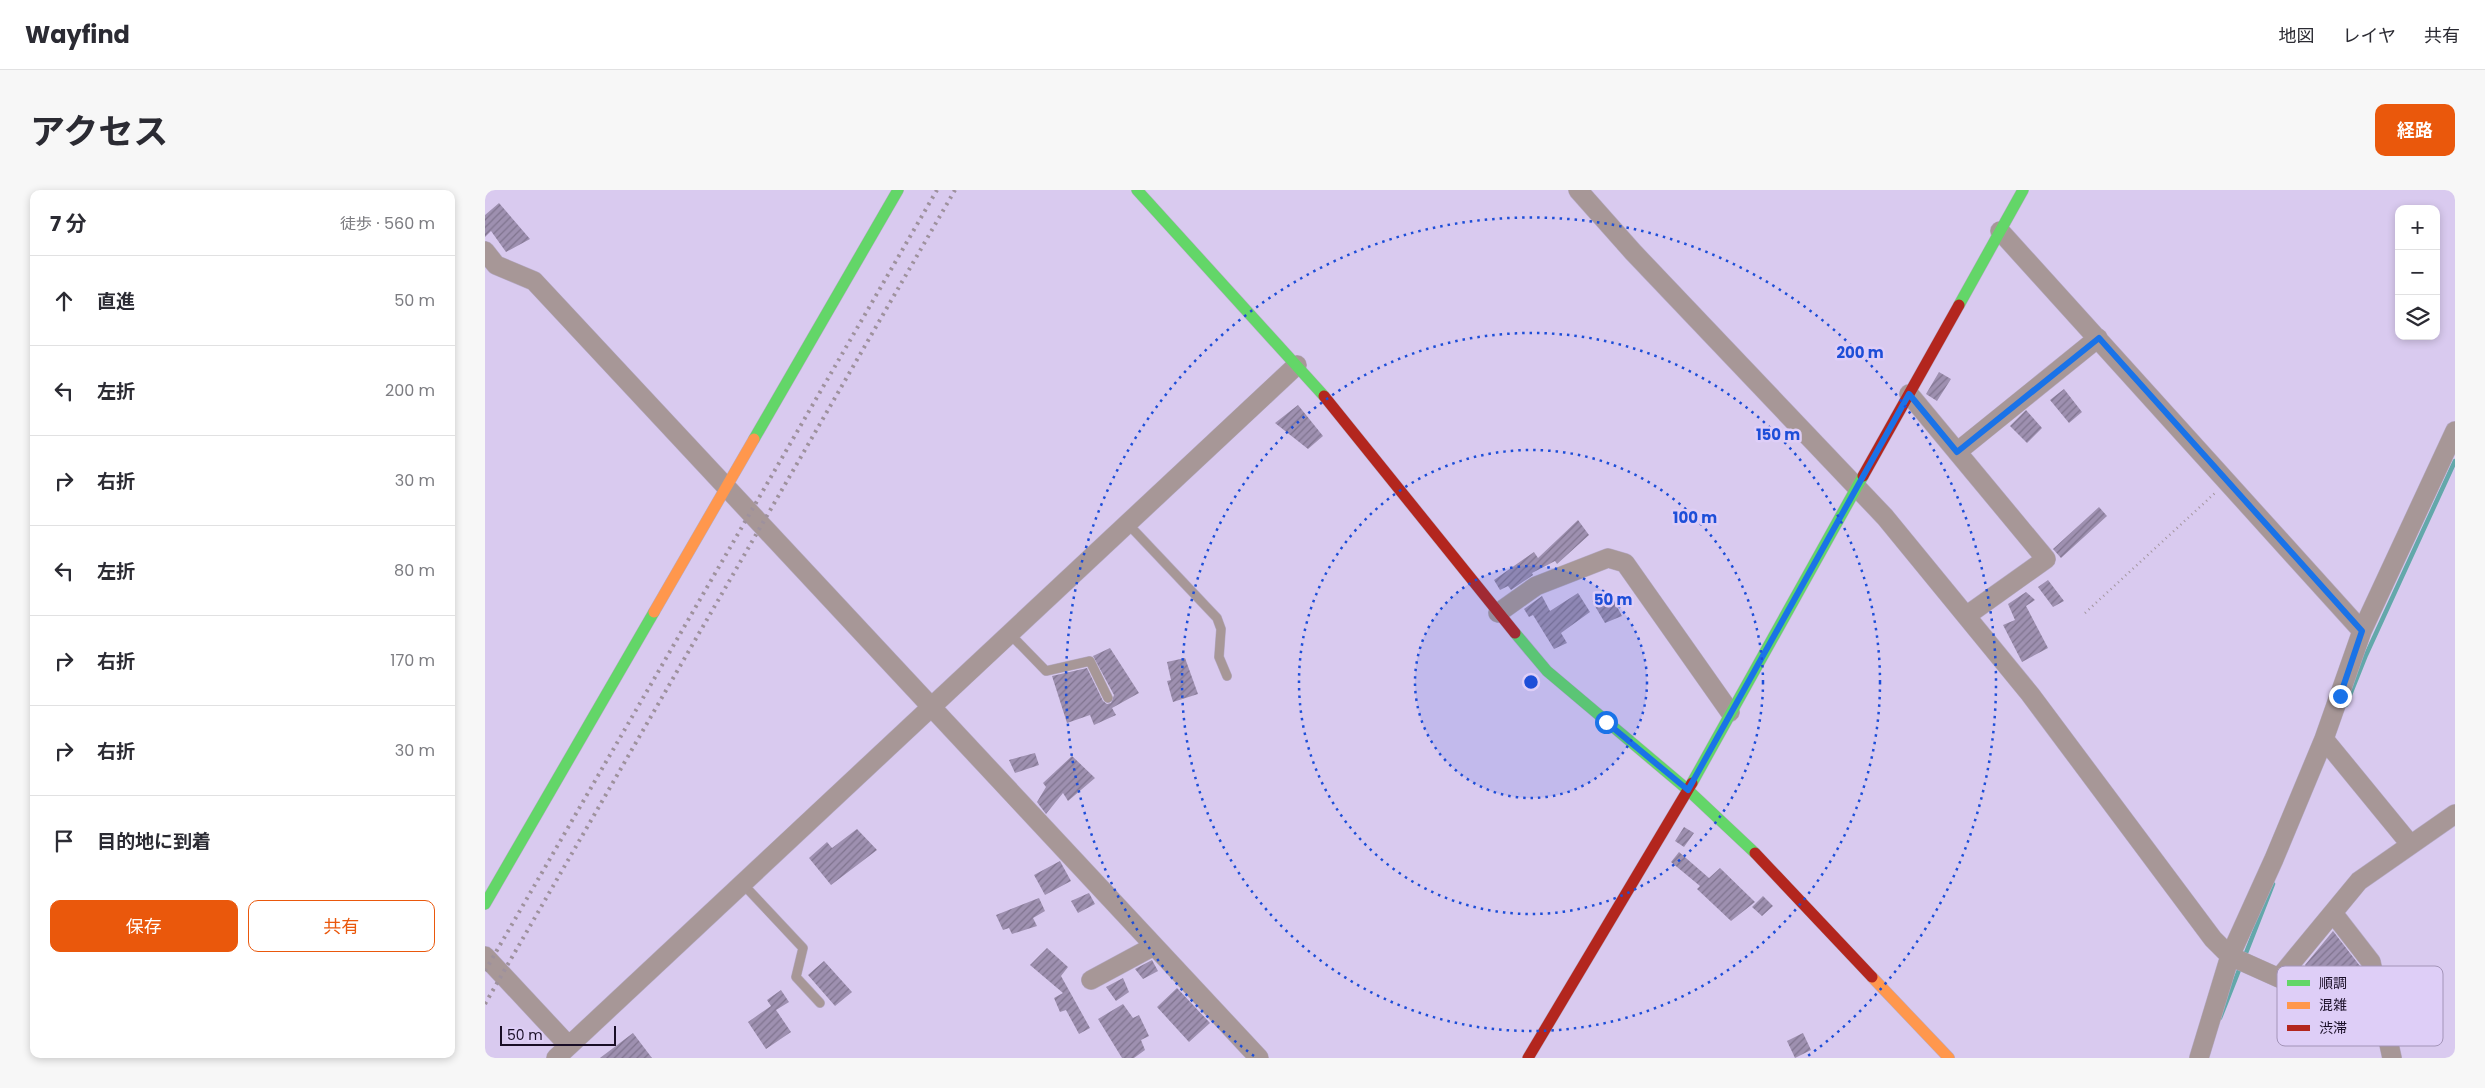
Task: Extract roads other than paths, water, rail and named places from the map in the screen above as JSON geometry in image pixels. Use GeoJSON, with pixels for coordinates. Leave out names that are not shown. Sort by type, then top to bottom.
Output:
{"type":"FeatureCollection","features":[{"type":"Feature","properties":{"kind":"street"},"geometry":{"type":"LineString","coordinates":[[485,904],[898,190]]}},
{"type":"Feature","properties":{"kind":"street"},"geometry":{"type":"LineString","coordinates":[[1137,190],[1343,416],[1498,613],[1547,671],[1688,790],[1749,846],[1949,1058]]}},
{"type":"Feature","properties":{"kind":"street"},"geometry":{"type":"LineString","coordinates":[[1578,190],[1633,252],[1885,516],[2030,694],[2213,939],[2229,956],[2277,977]]}},
{"type":"Feature","properties":{"kind":"street"},"geometry":{"type":"LineString","coordinates":[[1528,1058],[1688,790],[2023,190]]}},
{"type":"Feature","properties":{"kind":"street"},"geometry":{"type":"LineString","coordinates":[[2000,232],[2099,338],[2362,631]]}},
{"type":"Feature","properties":{"kind":"street"},"geometry":{"type":"LineString","coordinates":[[485,251],[496,265],[535,281],[1259,1058]]}},
{"type":"Feature","properties":{"kind":"street"},"geometry":{"type":"LineString","coordinates":[[1957,452],[2099,338]]}},
{"type":"Feature","properties":{"kind":"street"},"geometry":{"type":"LineString","coordinates":[[485,956],[562,1052],[1297,365]]}},
{"type":"Feature","properties":{"kind":"street"},"geometry":{"type":"LineString","coordinates":[[1909,394],[2046,559],[1966,616]]}},
{"type":"Feature","properties":{"kind":"street"},"geometry":{"type":"LineString","coordinates":[[2199,1058],[2229,956],[2274,859],[2324,739],[2362,631],[2455,431]]}},
{"type":"Feature","properties":{"kind":"street"},"geometry":{"type":"LineString","coordinates":[[1498,613],[1536,586],[1608,558],[1625,563],[1730,712]]}},
{"type":"Feature","properties":{"kind":"street"},"geometry":{"type":"LineString","coordinates":[[2324,739],[2411,844]]}},
{"type":"Feature","properties":{"kind":"street"},"geometry":{"type":"LineString","coordinates":[[2289,966],[2359,881],[2455,814]]}},
{"type":"Feature","properties":{"kind":"street"},"geometry":{"type":"LineString","coordinates":[[2333,913],[2371,962],[2372,966]]}},
{"type":"Feature","properties":{"kind":"street"},"geometry":{"type":"LineString","coordinates":[[1091,980],[1154,946]]}},
{"type":"Feature","properties":{"kind":"lane"},"geometry":{"type":"LineString","coordinates":[[1128,524],[1217,618],[1221,629],[1219,657],[1227,676]]}},
{"type":"Feature","properties":{"kind":"lane"},"geometry":{"type":"LineString","coordinates":[[1010,634],[1046,671],[1090,660],[1108,698]]}},
{"type":"Feature","properties":{"kind":"lane"},"geometry":{"type":"LineString","coordinates":[[742,883],[803,948],[796,977],[820,1003]]}},
{"type":"Feature","properties":{"kind":"waterway"},"geometry":{"type":"LineString","coordinates":[[2346,705],[2366,655],[2455,461]]}},
{"type":"Feature","properties":{"kind":"waterway"},"geometry":{"type":"LineString","coordinates":[[2244,958],[2273,884]]}},
{"type":"Feature","properties":{"kind":"waterway"},"geometry":{"type":"LineString","coordinates":[[2220,1018],[2241,965]]}},
{"type":"Feature","properties":{"kind":"railway"},"geometry":{"type":"LineString","coordinates":[[485,971],[937,190]]}},
{"type":"Feature","properties":{"kind":"railway"},"geometry":{"type":"LineString","coordinates":[[485,1004],[955,190]]}}]}
